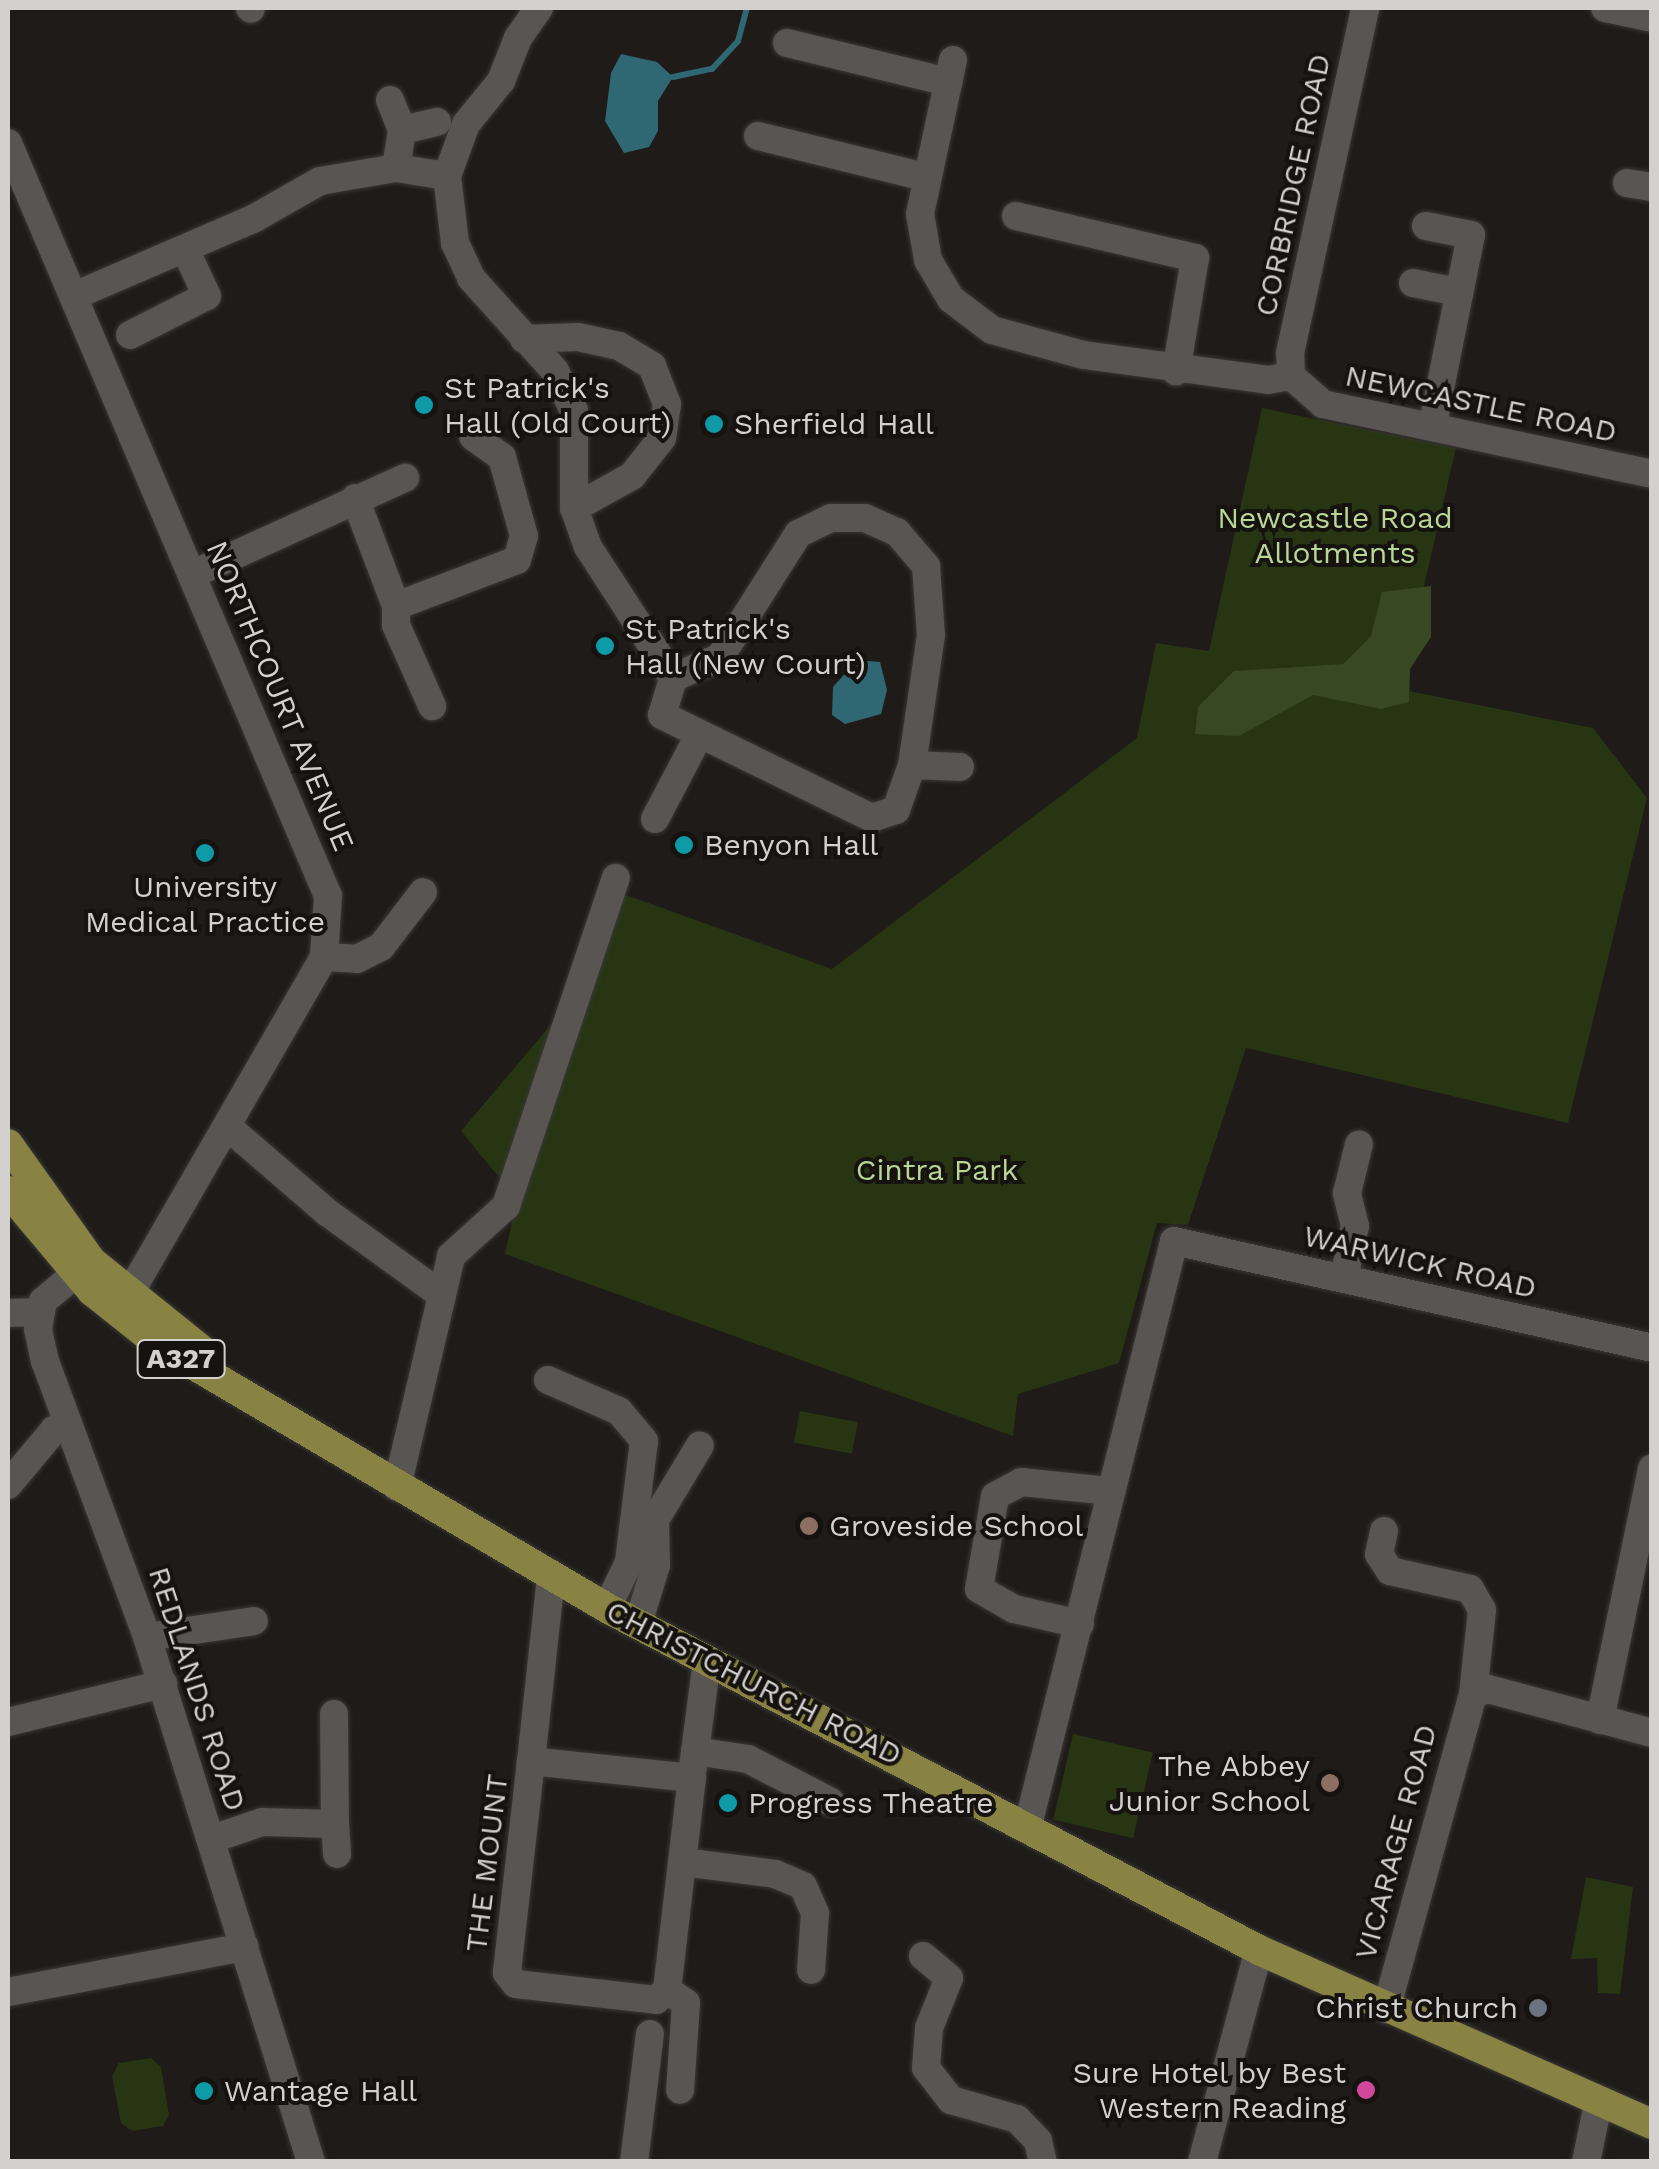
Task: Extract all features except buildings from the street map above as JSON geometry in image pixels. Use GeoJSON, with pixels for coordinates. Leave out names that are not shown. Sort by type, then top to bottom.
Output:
{"type":"FeatureCollection","features":[{"type":"Feature","properties":{"kind":"main road","name":"A327"},"geometry":{"type":"LineString","coordinates":[[8,1144],[84,1267]]}},
{"type":"Feature","properties":{"kind":"main road","name":"A327"},"geometry":{"type":"LineString","coordinates":[[8,1191],[84,1267]]}},
{"type":"Feature","properties":{"kind":"main road","name":"CHRISTCHURCH ROAD"},"geometry":{"type":"LineString","coordinates":[[84,1267],[124,1304],[220,1364],[249,1396],[606,1608],[1259,1950],[1598,2104],[1652,2124]]}},
{"type":"Feature","properties":{"kind":"street"},"geometry":{"type":"LineString","coordinates":[[540,8],[518,38],[501,81],[466,124],[447,176],[454,243],[471,278],[555,370],[574,411],[574,508],[617,600],[673,678]]}},
{"type":"Feature","properties":{"kind":"street","name":"CORBRIDGE ROAD"},"geometry":{"type":"LineString","coordinates":[[1292,376],[1290,353],[1365,8]]}},
{"type":"Feature","properties":{"kind":"street"},"geometry":{"type":"LineString","coordinates":[[1605,8],[1652,18]]}},
{"type":"Feature","properties":{"kind":"street"},"geometry":{"type":"LineString","coordinates":[[787,43],[951,71],[920,214],[928,260],[951,299],[992,330],[1176,371],[1268,380],[1292,376]]}},
{"type":"Feature","properties":{"kind":"street"},"geometry":{"type":"LineString","coordinates":[[390,100],[402,130],[396,168]]}},
{"type":"Feature","properties":{"kind":"street"},"geometry":{"type":"LineString","coordinates":[[402,130],[437,122]]}},
{"type":"Feature","properties":{"kind":"street"},"geometry":{"type":"LineString","coordinates":[[758,136],[926,177]]}},
{"type":"Feature","properties":{"kind":"street","name":"NORTHCOURT AVENUE"},"geometry":{"type":"LineString","coordinates":[[8,143],[328,896],[324,957],[124,1304]]}},
{"type":"Feature","properties":{"kind":"street"},"geometry":{"type":"LineString","coordinates":[[74,296],[185,249],[320,180],[396,168],[447,176]]}},
{"type":"Feature","properties":{"kind":"street"},"geometry":{"type":"LineString","coordinates":[[1016,216],[1195,258],[1176,371]]}},
{"type":"Feature","properties":{"kind":"street"},"geometry":{"type":"LineString","coordinates":[[1426,226],[1471,236],[1433,423]]}},
{"type":"Feature","properties":{"kind":"street"},"geometry":{"type":"LineString","coordinates":[[130,336],[207,296],[185,249]]}},
{"type":"Feature","properties":{"kind":"street"},"geometry":{"type":"LineString","coordinates":[[1412,283],[1458,292]]}},
{"type":"Feature","properties":{"kind":"street"},"geometry":{"type":"LineString","coordinates":[[524,340],[578,337],[619,346],[652,366],[667,404],[662,438],[632,476],[574,508]]}},
{"type":"Feature","properties":{"kind":"street","name":"NEWCASTLE ROAD"},"geometry":{"type":"LineString","coordinates":[[1292,376],[1323,404],[1433,423],[1652,474]]}},
{"type":"Feature","properties":{"kind":"street"},"geometry":{"type":"LineString","coordinates":[[396,606],[518,560],[524,536],[502,457],[472,436]]}},
{"type":"Feature","properties":{"kind":"street"},"geometry":{"type":"LineString","coordinates":[[193,574],[405,478]]}},
{"type":"Feature","properties":{"kind":"street"},"geometry":{"type":"LineString","coordinates":[[355,498],[396,606],[396,625],[432,706]]}},
{"type":"Feature","properties":{"kind":"street"},"geometry":{"type":"LineString","coordinates":[[832,518],[865,518],[897,532],[926,566],[932,635],[912,765],[896,810],[872,818],[698,737],[662,715],[673,678],[720,657],[798,534],[832,518]]}},
{"type":"Feature","properties":{"kind":"street"},"geometry":{"type":"LineString","coordinates":[[655,819],[698,737]]}},
{"type":"Feature","properties":{"kind":"street"},"geometry":{"type":"LineString","coordinates":[[912,765],[960,767]]}},
{"type":"Feature","properties":{"kind":"street"},"geometry":{"type":"LineString","coordinates":[[397,1487],[450,1256],[506,1206],[616,878]]}},
{"type":"Feature","properties":{"kind":"street"},"geometry":{"type":"LineString","coordinates":[[324,957],[357,959],[381,947],[423,892]]}},
{"type":"Feature","properties":{"kind":"street"},"geometry":{"type":"LineString","coordinates":[[228,1127],[328,1213],[439,1293]]}},
{"type":"Feature","properties":{"kind":"street"},"geometry":{"type":"LineString","coordinates":[[1344,1278],[1355,1226],[1348,1193],[1359,1144]]}},
{"type":"Feature","properties":{"kind":"street","name":"WARWICK ROAD"},"geometry":{"type":"LineString","coordinates":[[1109,1492],[1174,1242],[1652,1348]]}},
{"type":"Feature","properties":{"kind":"street"},"geometry":{"type":"LineString","coordinates":[[8,1314],[39,1312],[84,1267]]}},
{"type":"Feature","properties":{"kind":"street","name":"REDLANDS ROAD"},"geometry":{"type":"LineString","coordinates":[[39,1312],[45,1361],[147,1637],[311,2162]]}},
{"type":"Feature","properties":{"kind":"street"},"geometry":{"type":"LineString","coordinates":[[548,1380],[580,1408],[619,1411],[644,1440],[629,1562],[606,1608]]}},
{"type":"Feature","properties":{"kind":"street"},"geometry":{"type":"LineString","coordinates":[[8,1486],[54,1430],[68,1424]]}},
{"type":"Feature","properties":{"kind":"street"},"geometry":{"type":"LineString","coordinates":[[638,1624],[656,1565],[654,1520],[700,1445]]}},
{"type":"Feature","properties":{"kind":"street"},"geometry":{"type":"LineString","coordinates":[[1600,1720],[1652,1468]]}},
{"type":"Feature","properties":{"kind":"street"},"geometry":{"type":"LineString","coordinates":[[1027,1829],[1080,1624],[1109,1492],[1021,1482],[995,1496],[979,1589],[1014,1609],[1080,1624]]}},
{"type":"Feature","properties":{"kind":"street","name":"VICARAGE ROAD"},"geometry":{"type":"LineString","coordinates":[[1384,1531],[1379,1554],[1390,1571],[1470,1590],[1482,1610],[1473,1694],[1386,2009]]}},
{"type":"Feature","properties":{"kind":"street","name":"THE MOUNT"},"geometry":{"type":"LineString","coordinates":[[551,1576],[507,1973],[516,1984],[656,2000],[667,1990]]}},
{"type":"Feature","properties":{"kind":"street"},"geometry":{"type":"LineString","coordinates":[[147,1637],[254,1621]]}},
{"type":"Feature","properties":{"kind":"street"},"geometry":{"type":"LineString","coordinates":[[680,2090],[686,2003],[667,1990],[707,1661]]}},
{"type":"Feature","properties":{"kind":"street"},"geometry":{"type":"LineString","coordinates":[[8,1722],[162,1684]]}},
{"type":"Feature","properties":{"kind":"street"},"geometry":{"type":"LineString","coordinates":[[1473,1694],[1488,1689],[1652,1733]]}},
{"type":"Feature","properties":{"kind":"street"},"geometry":{"type":"LineString","coordinates":[[334,1714],[336,1854]]}},
{"type":"Feature","properties":{"kind":"street","name":"THE MOUNT"},"geometry":{"type":"LineString","coordinates":[[531,1760],[693,1764],[748,1759],[831,1802]]}},
{"type":"Feature","properties":{"kind":"street"},"geometry":{"type":"LineString","coordinates":[[212,1839],[262,1822],[335,1824]]}},
{"type":"Feature","properties":{"kind":"street"},"geometry":{"type":"LineString","coordinates":[[683,1862],[774,1874],[803,1886],[816,1913],[811,1970]]}},
{"type":"Feature","properties":{"kind":"street"},"geometry":{"type":"LineString","coordinates":[[8,1992],[245,1947]]}},
{"type":"Feature","properties":{"kind":"street"},"geometry":{"type":"LineString","coordinates":[[1202,2162],[1259,1950]]}},
{"type":"Feature","properties":{"kind":"street"},"geometry":{"type":"LineString","coordinates":[[923,1956],[949,1978],[928,2028],[926,2068],[951,2100],[1017,2119],[1038,2141],[1043,2162]]}},
{"type":"Feature","properties":{"kind":"street"},"geometry":{"type":"LineString","coordinates":[[634,2162],[650,2034]]}},
{"type":"Feature","properties":{"kind":"street"},"geometry":{"type":"LineString","coordinates":[[1586,2162],[1598,2104]]}},
{"type":"Feature","properties":{"kind":"green space","name":"Cintra Park"},"geometry":{"type":"Polygon","coordinates":[[[1262,408],[1456,448],[1424,586],[1390,684],[1274,664],[1593,728],[1647,798],[1568,1123],[1246,1048],[1188,1225],[1157,1223],[1119,1363],[1018,1394],[1013,1436],[505,1254],[517,1199],[461,1131],[566,1007],[598,885],[832,969],[1137,738],[1156,643],[1209,651],[1262,408]]]}},
{"type":"Feature","properties":{"kind":"green space"},"geometry":{"type":"Polygon","coordinates":[[[1431,586],[1431,637],[1410,669],[1409,702],[1381,709],[1313,695],[1239,736],[1195,734],[1198,707],[1234,671],[1343,664],[1371,636],[1382,592],[1431,586]]]}},
{"type":"Feature","properties":{"kind":"green space"},"geometry":{"type":"Polygon","coordinates":[[[800,1411],[858,1422],[852,1454],[794,1442],[800,1411]]]}},
{"type":"Feature","properties":{"kind":"green space"},"geometry":{"type":"Polygon","coordinates":[[[1073,1734],[1153,1752],[1133,1838],[1053,1820],[1073,1734]]]}},
{"type":"Feature","properties":{"kind":"green space"},"geometry":{"type":"Polygon","coordinates":[[[1586,1877],[1633,1887],[1620,1994],[1598,1993],[1597,1958],[1571,1959],[1586,1877]]]}},
{"type":"Feature","properties":{"kind":"green space"},"geometry":{"type":"Polygon","coordinates":[[[151,2058],[161,2067],[169,2115],[163,2126],[132,2131],[121,2123],[112,2076],[119,2063],[151,2058]]]}},
{"type":"Feature","properties":{"kind":"water"},"geometry":{"type":"Polygon","coordinates":[[[621,54],[657,62],[673,77],[658,101],[658,131],[649,147],[624,153],[605,121],[611,73],[621,54]]]}},
{"type":"Feature","properties":{"kind":"water"},"geometry":{"type":"Polygon","coordinates":[[[857,660],[880,662],[887,690],[881,714],[845,724],[832,715],[833,687],[857,660]]]}},
{"type":"Feature","properties":{"kind":"waterway"},"geometry":{"type":"LineString","coordinates":[[673,77],[712,69],[738,41],[747,8]]}},
{"type":"Feature","properties":{"kind":"place","name":"St Patrick's Hall (Old Court)"},"geometry":{"type":"Point","coordinates":[424,405]}},
{"type":"Feature","properties":{"kind":"place","name":"Sherfield Hall"},"geometry":{"type":"Point","coordinates":[714,424]}},
{"type":"Feature","properties":{"kind":"place","name":"St Patrick's Hall (New Court)"},"geometry":{"type":"Point","coordinates":[605,646]}},
{"type":"Feature","properties":{"kind":"place","name":"Benyon Hall"},"geometry":{"type":"Point","coordinates":[684,845]}},
{"type":"Feature","properties":{"kind":"place","name":"University Medical Practice"},"geometry":{"type":"Point","coordinates":[205,853]}},
{"type":"Feature","properties":{"kind":"place","name":"Groveside School"},"geometry":{"type":"Point","coordinates":[809,1526]}},
{"type":"Feature","properties":{"kind":"place","name":"The Abbey Junior School"},"geometry":{"type":"Point","coordinates":[1330,1783]}},
{"type":"Feature","properties":{"kind":"place","name":"Progress Theatre"},"geometry":{"type":"Point","coordinates":[728,1803]}},
{"type":"Feature","properties":{"kind":"place","name":"Christ Church"},"geometry":{"type":"Point","coordinates":[1538,2008]}},
{"type":"Feature","properties":{"kind":"place","name":"Sure Hotel by Best Western Reading"},"geometry":{"type":"Point","coordinates":[1366,2090]}},
{"type":"Feature","properties":{"kind":"place","name":"Wantage Hall"},"geometry":{"type":"Point","coordinates":[204,2091]}},
{"type":"Feature","properties":{"kind":"park label","name":"Newcastle Road Allotments"},"geometry":{"type":"Point","coordinates":[1335,535]}}]}
